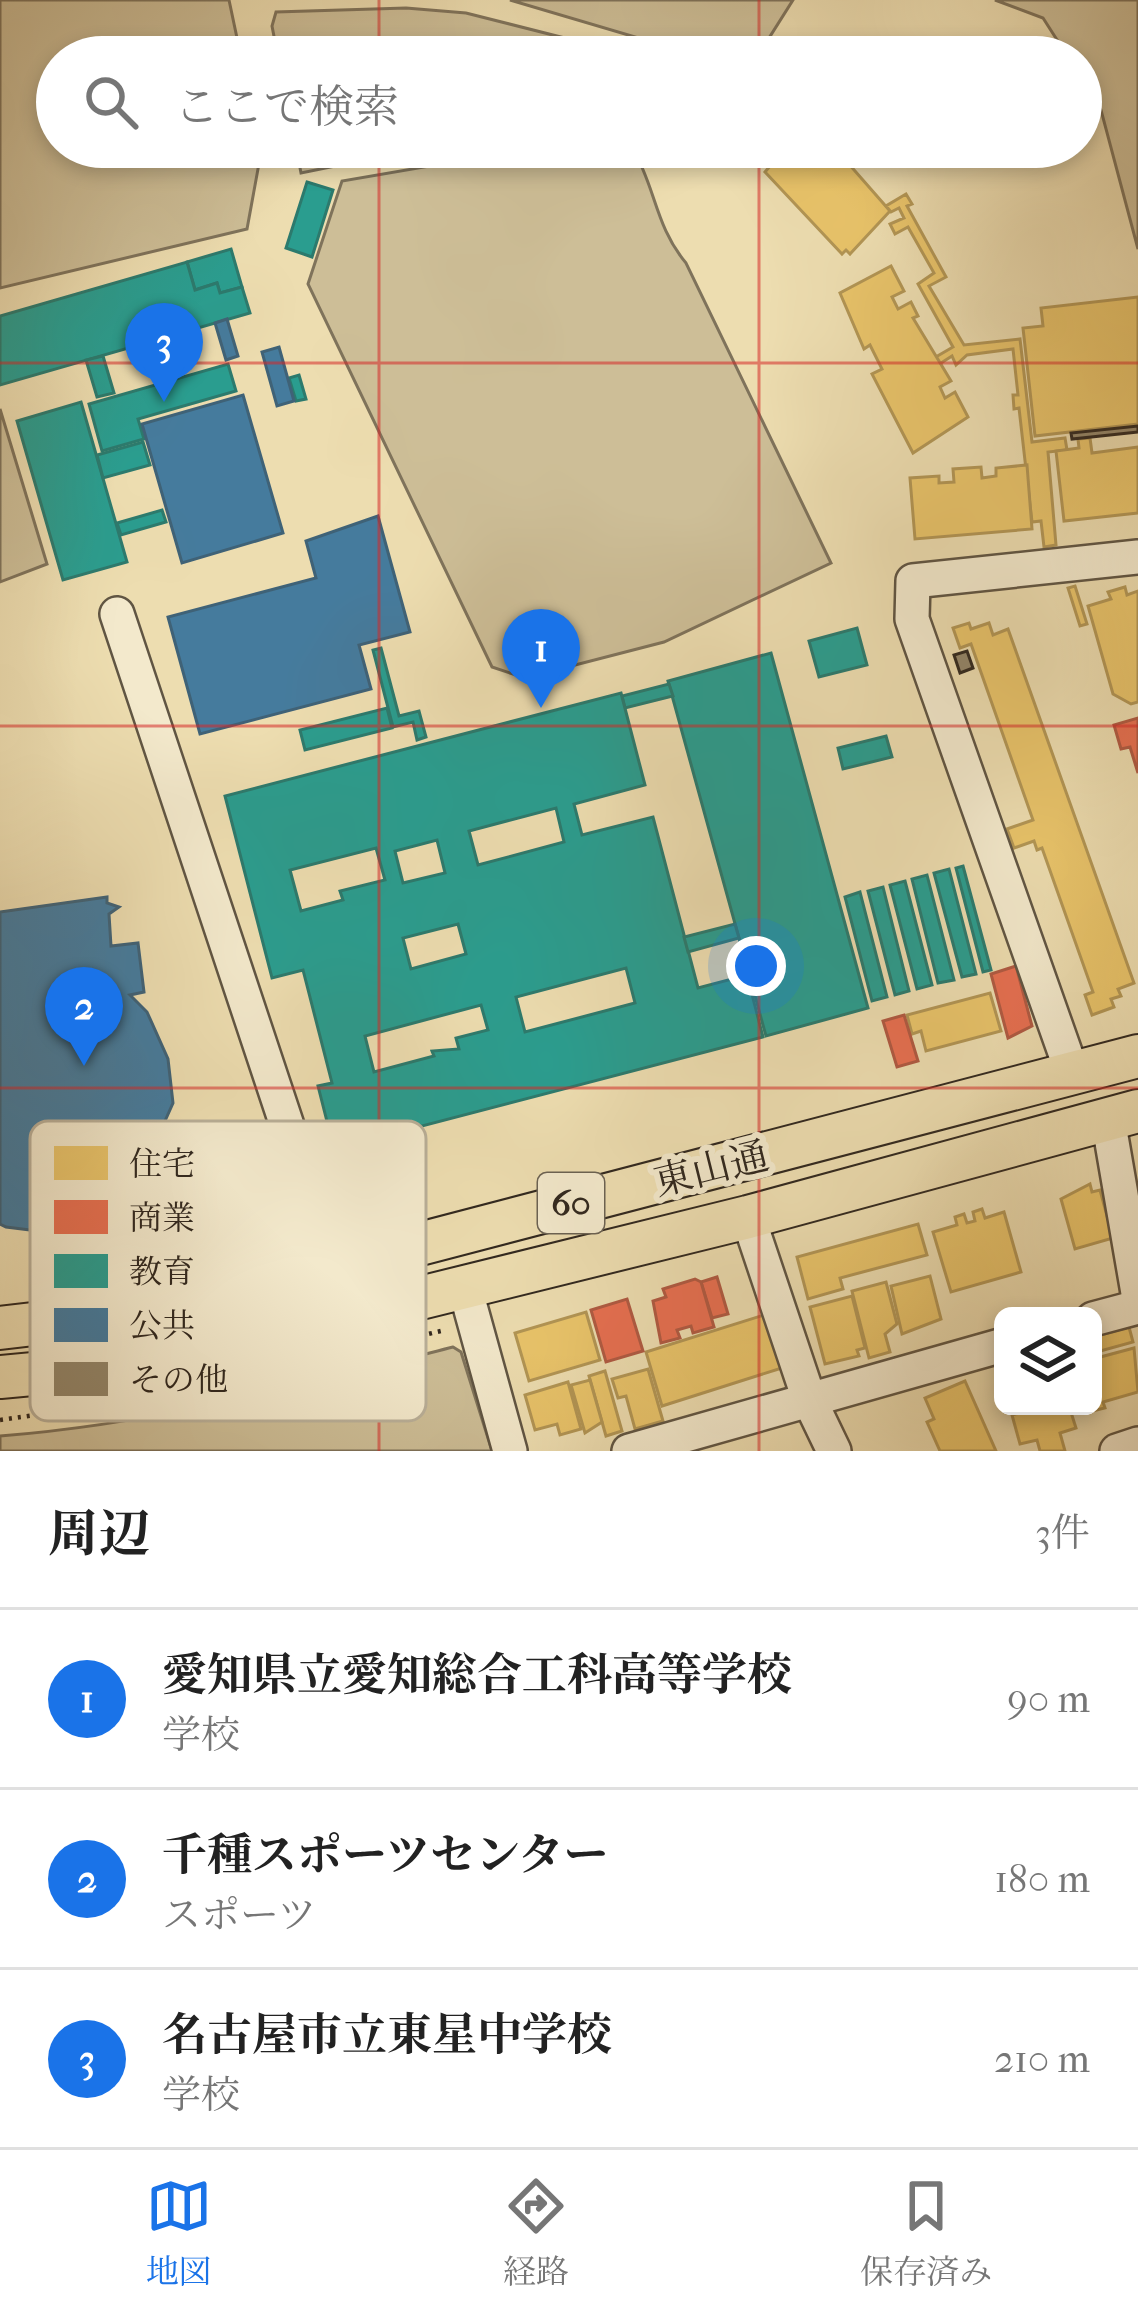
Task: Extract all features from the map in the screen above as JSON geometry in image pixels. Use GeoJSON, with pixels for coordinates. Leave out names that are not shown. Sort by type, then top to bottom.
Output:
{"type":"FeatureCollection","features":[{"type":"Feature","properties":{"kind":"main road","name":"東山通"},"geometry":{"type":"LineString","coordinates":[[426,1240],[1138,1057]]}},
{"type":"Feature","properties":{"kind":"main road","name":"東山通"},"geometry":{"type":"LineString","coordinates":[[426,1297],[748,1217],[1123,1115]]}},
{"type":"Feature","properties":{"kind":"main road","name":"東山通"},"geometry":{"type":"LineString","coordinates":[[0,1328],[30,1324]]}},
{"type":"Feature","properties":{"kind":"main road","name":"東山通"},"geometry":{"type":"LineString","coordinates":[[0,1377],[30,1374]]}},
{"type":"Feature","properties":{"kind":"street"},"geometry":{"type":"LineString","coordinates":[[1073,1075],[912,619],[914,581],[1138,557]]}},
{"type":"Feature","properties":{"kind":"street"},"geometry":{"type":"LineString","coordinates":[[117,614],[285,1121]]}},
{"type":"Feature","properties":{"kind":"street"},"geometry":{"type":"LineString","coordinates":[[1123,1115],[1138,1293]]}},
{"type":"Feature","properties":{"kind":"street"},"geometry":{"type":"LineString","coordinates":[[748,1217],[809,1399],[835,1451]]}},
{"type":"Feature","properties":{"kind":"street"},"geometry":{"type":"LineString","coordinates":[[465,1288],[510,1451]]}},
{"type":"Feature","properties":{"kind":"street"},"geometry":{"type":"LineString","coordinates":[[1102,1317],[1138,1307]]}},
{"type":"Feature","properties":{"kind":"street"},"geometry":{"type":"LineString","coordinates":[[629,1451],[994,1348]]}},
{"type":"Feature","properties":{"kind":"street"},"geometry":{"type":"LineString","coordinates":[[1117,1451],[1138,1444]]}},
{"type":"Feature","properties":{"kind":"shaded area"},"geometry":{"type":"Polygon","coordinates":[[[0,0],[229,0],[237,36],[36,36],[36,168],[258,168],[247,229],[0,288],[0,0]]]}},
{"type":"Feature","properties":{"kind":"shaded area"},"geometry":{"type":"Polygon","coordinates":[[[510,0],[793,0],[770,36],[632,36],[510,0]]]}},
{"type":"Feature","properties":{"kind":"shaded area"},"geometry":{"type":"Polygon","coordinates":[[[995,0],[1138,0],[1138,249],[1102,114],[1102,36],[1055,36],[1043,18],[995,0]]]}},
{"type":"Feature","properties":{"kind":"shaded area"},"geometry":{"type":"Polygon","coordinates":[[[406,8],[466,13],[557,36],[274,36],[276,12],[406,8]]]}},
{"type":"Feature","properties":{"kind":"shaded area"},"geometry":{"type":"Polygon","coordinates":[[[418,168],[642,168],[668,235],[686,263],[831,563],[664,642],[525,678],[492,667],[308,284],[342,181],[418,168]]]}},
{"type":"Feature","properties":{"kind":"shaded area"},"geometry":{"type":"Polygon","coordinates":[[[0,409],[47,564],[0,582],[0,409]]]}},
{"type":"Feature","properties":{"kind":"shaded area"},"geometry":{"type":"Polygon","coordinates":[[[453,1347],[461,1352],[492,1451],[0,1451],[0,1436],[121,1421],[426,1421],[426,1354],[453,1347]]]}},
{"type":"Feature","properties":{"kind":"building: 住宅"},"geometry":{"type":"Polygon","coordinates":[[[768,168],[852,168],[890,211],[850,254],[846,250],[842,254],[765,172],[768,168]]]}},
{"type":"Feature","properties":{"kind":"building: 住宅"},"geometry":{"type":"Polygon","coordinates":[[[906,194],[912,204],[907,206],[946,277],[929,286],[964,345],[1020,339],[1032,442],[1065,438],[1067,450],[1048,452],[1056,545],[1044,547],[1041,521],[1032,522],[1019,408],[1014,409],[1013,395],[1018,395],[1013,349],[967,355],[956,365],[952,356],[938,365],[934,358],[953,347],[918,284],[934,273],[908,227],[895,234],[890,224],[904,218],[899,208],[891,212],[886,206],[906,194]]]}},
{"type":"Feature","properties":{"kind":"building: 住宅"},"geometry":{"type":"Polygon","coordinates":[[[891,266],[904,291],[892,297],[898,309],[911,302],[918,316],[913,318],[951,381],[940,387],[945,398],[955,392],[968,417],[913,453],[872,374],[882,369],[870,345],[864,349],[840,293],[891,266]]]}},
{"type":"Feature","properties":{"kind":"building: 住宅"},"geometry":{"type":"Polygon","coordinates":[[[1138,297],[1138,424],[1035,436],[1023,328],[1043,326],[1041,308],[1138,297]]]}},
{"type":"Feature","properties":{"kind":"building: 住宅"},"geometry":{"type":"Polygon","coordinates":[[[1090,438],[1092,453],[1138,447],[1138,513],[1064,521],[1056,451],[1079,448],[1078,439],[1090,438]]]}},
{"type":"Feature","properties":{"kind":"building: 住宅"},"geometry":{"type":"Polygon","coordinates":[[[1027,465],[1032,529],[915,539],[910,478],[939,476],[939,483],[954,482],[953,469],[981,467],[982,478],[996,476],[996,468],[1027,465]]]}},
{"type":"Feature","properties":{"kind":"building: 住宅"},"geometry":{"type":"Polygon","coordinates":[[[1075,586],[1087,624],[1080,626],[1068,588],[1075,586]]]}},
{"type":"Feature","properties":{"kind":"building: 住宅"},"geometry":{"type":"Polygon","coordinates":[[[1125,587],[1127,595],[1138,591],[1138,702],[1131,704],[1113,694],[1088,606],[1111,599],[1108,592],[1125,587]]]}},
{"type":"Feature","properties":{"kind":"building: 住宅"},"geometry":{"type":"Polygon","coordinates":[[[969,623],[971,629],[989,623],[993,635],[1008,629],[1134,983],[1118,989],[1121,996],[1111,999],[1114,1007],[1092,1015],[1085,995],[1093,992],[1042,848],[1037,850],[1034,841],[1014,848],[1007,829],[1033,820],[971,644],[960,648],[953,628],[969,623]]]}},
{"type":"Feature","properties":{"kind":"building: 住宅"},"geometry":{"type":"Polygon","coordinates":[[[990,993],[1001,1031],[926,1051],[921,1031],[912,1034],[907,1015],[990,993]]]}},
{"type":"Feature","properties":{"kind":"building: 住宅"},"geometry":{"type":"Polygon","coordinates":[[[1090,1184],[1092,1192],[1100,1190],[1113,1238],[1075,1249],[1061,1199],[1090,1184]]]}},
{"type":"Feature","properties":{"kind":"building: 住宅"},"geometry":{"type":"Polygon","coordinates":[[[982,1209],[985,1218],[1004,1212],[1021,1272],[951,1292],[933,1232],[957,1225],[955,1217],[964,1214],[967,1223],[975,1221],[973,1212],[982,1209]]]}},
{"type":"Feature","properties":{"kind":"building: 住宅"},"geometry":{"type":"Polygon","coordinates":[[[918,1224],[927,1255],[840,1278],[843,1289],[808,1299],[797,1257],[918,1224]]]}},
{"type":"Feature","properties":{"kind":"building: 住宅"},"geometry":{"type":"Polygon","coordinates":[[[930,1276],[941,1319],[902,1334],[891,1286],[930,1276]]]}},
{"type":"Feature","properties":{"kind":"building: 住宅"},"geometry":{"type":"Polygon","coordinates":[[[886,1282],[897,1324],[885,1334],[890,1352],[869,1358],[852,1291],[886,1282]]]}},
{"type":"Feature","properties":{"kind":"building: 住宅"},"geometry":{"type":"Polygon","coordinates":[[[852,1296],[865,1348],[857,1350],[859,1356],[825,1364],[810,1307],[852,1296]]]}},
{"type":"Feature","properties":{"kind":"building: 住宅"},"geometry":{"type":"Polygon","coordinates":[[[586,1312],[600,1360],[529,1381],[515,1333],[586,1312]]]}},
{"type":"Feature","properties":{"kind":"building: 住宅"},"geometry":{"type":"Polygon","coordinates":[[[764,1315],[785,1367],[662,1406],[646,1352],[764,1315]]]}},
{"type":"Feature","properties":{"kind":"building: 住宅"},"geometry":{"type":"Polygon","coordinates":[[[1129,1327],[1133,1342],[1102,1351],[1102,1334],[1129,1327]]]}},
{"type":"Feature","properties":{"kind":"building: 住宅"},"geometry":{"type":"Polygon","coordinates":[[[1134,1348],[1138,1392],[1103,1402],[1102,1409],[1102,1357],[1134,1348]]]}},
{"type":"Feature","properties":{"kind":"building: 住宅"},"geometry":{"type":"Polygon","coordinates":[[[648,1369],[663,1421],[635,1429],[626,1396],[618,1398],[612,1379],[648,1369]]]}},
{"type":"Feature","properties":{"kind":"building: 住宅"},"geometry":{"type":"Polygon","coordinates":[[[605,1371],[622,1431],[606,1436],[589,1376],[605,1371]]]}},
{"type":"Feature","properties":{"kind":"building: 住宅"},"geometry":{"type":"Polygon","coordinates":[[[590,1380],[602,1422],[585,1433],[571,1385],[590,1380]]]}},
{"type":"Feature","properties":{"kind":"building: 住宅"},"geometry":{"type":"Polygon","coordinates":[[[965,1381],[996,1451],[940,1451],[927,1422],[934,1419],[925,1398],[965,1381]]]}},
{"type":"Feature","properties":{"kind":"building: 住宅"},"geometry":{"type":"Polygon","coordinates":[[[568,1382],[581,1429],[560,1435],[557,1424],[535,1430],[525,1395],[568,1382]]]}},
{"type":"Feature","properties":{"kind":"building: 住宅"},"geometry":{"type":"Polygon","coordinates":[[[1012,1415],[1072,1415],[1076,1428],[1060,1433],[1065,1451],[1040,1451],[1037,1440],[1020,1444],[1012,1415]]]}},
{"type":"Feature","properties":{"kind":"building: 商業"},"geometry":{"type":"Polygon","coordinates":[[[1138,718],[1138,773],[1130,747],[1121,749],[1114,725],[1138,718]]]}},
{"type":"Feature","properties":{"kind":"building: 商業"},"geometry":{"type":"Polygon","coordinates":[[[1016,966],[1032,1026],[1008,1038],[991,974],[1016,966]]]}},
{"type":"Feature","properties":{"kind":"building: 商業"},"geometry":{"type":"Polygon","coordinates":[[[904,1015],[918,1061],[897,1067],[883,1021],[904,1015]]]}},
{"type":"Feature","properties":{"kind":"building: 商業"},"geometry":{"type":"Polygon","coordinates":[[[717,1277],[728,1314],[712,1318],[701,1282],[717,1277]]]}},
{"type":"Feature","properties":{"kind":"building: 商業"},"geometry":{"type":"Polygon","coordinates":[[[695,1279],[701,1282],[714,1327],[693,1333],[691,1326],[677,1330],[680,1338],[661,1343],[653,1301],[666,1297],[663,1289],[695,1279]]]}},
{"type":"Feature","properties":{"kind":"building: 商業"},"geometry":{"type":"Polygon","coordinates":[[[627,1299],[643,1351],[606,1362],[591,1310],[627,1299]]]}},
{"type":"Feature","properties":{"kind":"building: 教育"},"geometry":{"type":"Polygon","coordinates":[[[307,182],[333,190],[312,257],[286,248],[307,182]]]}},
{"type":"Feature","properties":{"kind":"building: 教育"},"geometry":{"type":"Polygon","coordinates":[[[231,249],[242,287],[220,293],[217,283],[195,290],[187,262],[231,249]]]}},
{"type":"Feature","properties":{"kind":"building: 教育"},"geometry":{"type":"Polygon","coordinates":[[[187,262],[195,290],[217,283],[220,293],[242,287],[250,313],[0,385],[0,316],[187,262]]]}},
{"type":"Feature","properties":{"kind":"building: 教育"},"geometry":{"type":"Polygon","coordinates":[[[103,356],[114,393],[97,397],[86,360],[103,356]]]}},
{"type":"Feature","properties":{"kind":"building: 教育"},"geometry":{"type":"Polygon","coordinates":[[[228,364],[236,391],[138,419],[144,439],[102,451],[89,404],[228,364]]]}},
{"type":"Feature","properties":{"kind":"building: 教育"},"geometry":{"type":"Polygon","coordinates":[[[299,375],[306,399],[296,401],[289,378],[299,375]]]}},
{"type":"Feature","properties":{"kind":"building: 教育"},"geometry":{"type":"Polygon","coordinates":[[[81,402],[127,562],[63,580],[17,421],[81,402]]]}},
{"type":"Feature","properties":{"kind":"building: 教育"},"geometry":{"type":"Polygon","coordinates":[[[143,442],[150,465],[103,478],[97,455],[143,442]]]}},
{"type":"Feature","properties":{"kind":"building: 教育"},"geometry":{"type":"Polygon","coordinates":[[[162,510],[166,522],[121,535],[117,523],[162,510]]]}},
{"type":"Feature","properties":{"kind":"building: 教育"},"geometry":{"type":"Polygon","coordinates":[[[857,628],[867,665],[819,677],[809,641],[857,628]]]}},
{"type":"Feature","properties":{"kind":"building: 教育"},"geometry":{"type":"Polygon","coordinates":[[[381,648],[399,716],[419,711],[426,737],[417,740],[413,722],[393,727],[373,650],[381,648]]]}},
{"type":"Feature","properties":{"kind":"building: 教育"},"geometry":{"type":"Polygon","coordinates":[[[771,653],[868,1008],[766,1036],[668,681],[771,653]]]}},
{"type":"Feature","properties":{"kind":"building: 教育"},"geometry":{"type":"Polygon","coordinates":[[[669,684],[673,696],[625,708],[622,696],[669,684]]]}},
{"type":"Feature","properties":{"kind":"building: 教育"},"geometry":{"type":"Polygon","coordinates":[[[621,693],[645,785],[574,804],[582,835],[653,817],[698,988],[747,975],[763,1037],[426,1125],[426,1121],[327,1121],[318,1086],[332,1083],[303,970],[272,978],[225,796],[621,693]],[[556,808],[469,831],[478,865],[564,842],[556,808]],[[437,840],[395,851],[403,883],[445,873],[437,840]],[[376,848],[290,870],[301,911],[343,900],[340,891],[385,880],[376,848]],[[458,924],[403,938],[411,969],[466,954],[458,924]],[[626,968],[516,997],[525,1032],[635,1003],[626,968]],[[481,1005],[365,1036],[374,1072],[434,1056],[432,1051],[459,1049],[456,1038],[488,1030],[481,1005]]]}},
{"type":"Feature","properties":{"kind":"building: 教育"},"geometry":{"type":"Polygon","coordinates":[[[387,708],[392,728],[305,750],[300,730],[387,708]]]}},
{"type":"Feature","properties":{"kind":"building: 教育"},"geometry":{"type":"Polygon","coordinates":[[[886,736],[892,757],[843,769],[838,748],[886,736]]]}},
{"type":"Feature","properties":{"kind":"building: 教育"},"geometry":{"type":"Polygon","coordinates":[[[963,866],[991,970],[983,972],[956,868],[963,866]]]}},
{"type":"Feature","properties":{"kind":"building: 教育"},"geometry":{"type":"Polygon","coordinates":[[[949,869],[976,974],[962,977],[934,873],[949,869]]]}},
{"type":"Feature","properties":{"kind":"building: 教育"},"geometry":{"type":"Polygon","coordinates":[[[927,875],[954,980],[938,983],[912,879],[927,875]]]}},
{"type":"Feature","properties":{"kind":"building: 教育"},"geometry":{"type":"Polygon","coordinates":[[[905,881],[932,985],[917,989],[890,885],[905,881]]]}},
{"type":"Feature","properties":{"kind":"building: 教育"},"geometry":{"type":"Polygon","coordinates":[[[883,887],[909,991],[895,995],[868,891],[883,887]]]}},
{"type":"Feature","properties":{"kind":"building: 教育"},"geometry":{"type":"Polygon","coordinates":[[[860,892],[887,997],[872,1001],[845,897],[860,892]]]}},
{"type":"Feature","properties":{"kind":"building: 教育"},"geometry":{"type":"Polygon","coordinates":[[[735,924],[739,938],[688,952],[684,937],[735,924]]]}},
{"type":"Feature","properties":{"kind":"building: 公共"},"geometry":{"type":"Polygon","coordinates":[[[227,319],[238,356],[226,360],[215,323],[227,319]]]}},
{"type":"Feature","properties":{"kind":"building: 公共"},"geometry":{"type":"Polygon","coordinates":[[[279,347],[294,401],[277,406],[262,352],[279,347]]]}},
{"type":"Feature","properties":{"kind":"building: 公共"},"geometry":{"type":"Polygon","coordinates":[[[243,395],[283,533],[182,563],[142,424],[243,395]]]}},
{"type":"Feature","properties":{"kind":"building: 公共"},"geometry":{"type":"Polygon","coordinates":[[[378,516],[410,632],[359,645],[371,689],[200,734],[168,617],[316,578],[306,541],[378,516]]]}},
{"type":"Feature","properties":{"kind":"building: 公共"},"geometry":{"type":"Polygon","coordinates":[[[107,897],[107,903],[119,907],[109,914],[111,946],[138,943],[144,992],[130,995],[147,1012],[168,1059],[173,1103],[165,1121],[30,1121],[30,1230],[0,1224],[0,912],[107,897]]]}},
{"type":"Feature","properties":{"kind":"building: その他"},"geometry":{"type":"Polygon","coordinates":[[[1138,426],[1138,432],[1072,439],[1071,433],[1138,426]]]}},
{"type":"Feature","properties":{"kind":"building: その他"},"geometry":{"type":"Polygon","coordinates":[[[967,651],[973,668],[960,673],[954,655],[967,651]]]}},
{"type":"Feature","properties":{"kind":"place","name":"名古屋市立東星中学校"},"geometry":{"type":"Point","coordinates":[164,402]}},
{"type":"Feature","properties":{"kind":"place","name":"愛知県立愛知総合工科高等学校"},"geometry":{"type":"Point","coordinates":[541,708]}},
{"type":"Feature","properties":{"kind":"place","name":"千種スポーツセンター"},"geometry":{"type":"Point","coordinates":[84,1066]}}]}
